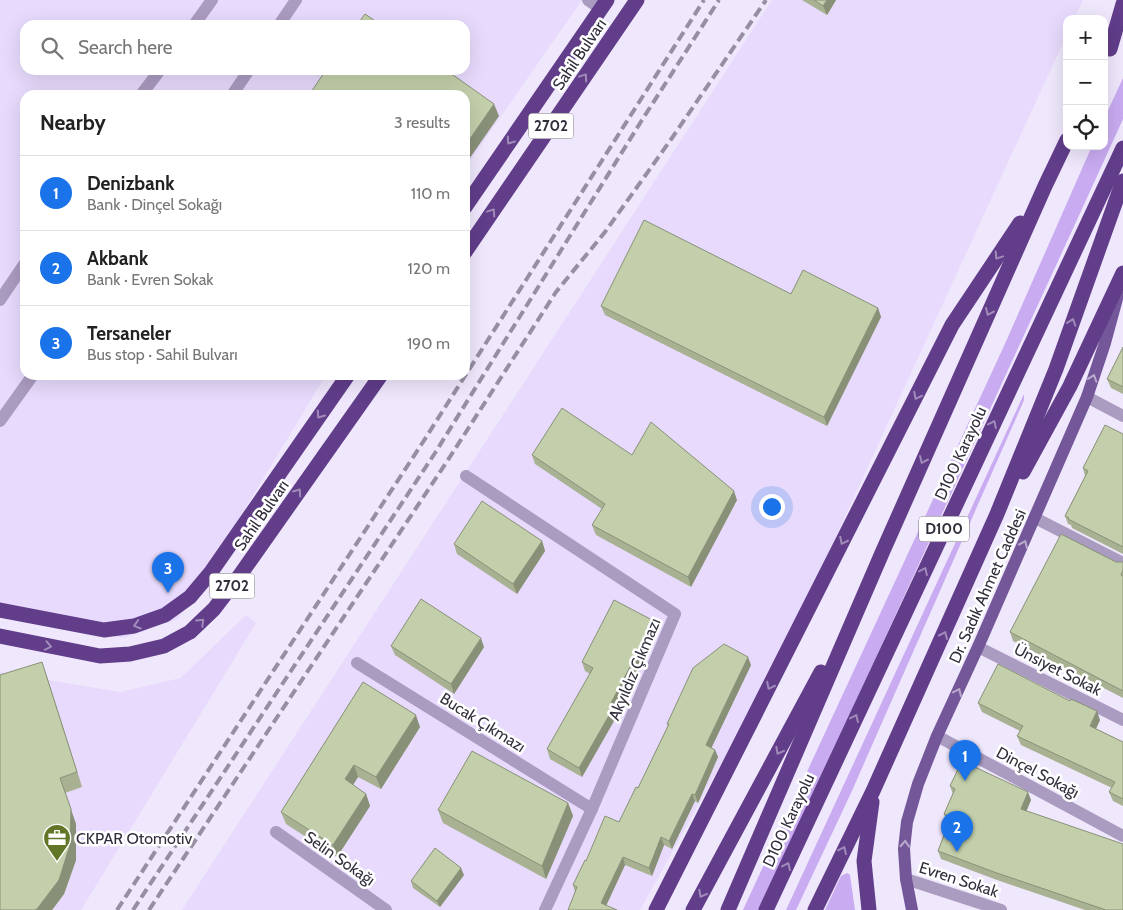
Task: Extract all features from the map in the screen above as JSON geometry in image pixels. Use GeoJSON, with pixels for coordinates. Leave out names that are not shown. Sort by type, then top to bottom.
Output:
{"type":"FeatureCollection","features":[{"type":"Feature","properties":{"kind":"highway","name":"Sahil Bulvarı"},"geometry":{"type":"LineString","coordinates":[[470,245],[637,0]]}},
{"type":"Feature","properties":{"kind":"highway","name":"Sahil Bulvarı"},"geometry":{"type":"LineString","coordinates":[[470,200],[604,4]]}},
{"type":"Feature","properties":{"kind":"highway"},"geometry":{"type":"LineString","coordinates":[[1108,52],[1123,4]]}},
{"type":"Feature","properties":{"kind":"highway"},"geometry":{"type":"LineString","coordinates":[[1108,53],[1123,27]]}},
{"type":"Feature","properties":{"kind":"highway","name":"D100 Karayolu"},"geometry":{"type":"LineString","coordinates":[[728,910],[882,553],[1044,186],[1063,148]]}},
{"type":"Feature","properties":{"kind":"highway","name":"D100 Karayolu"},"geometry":{"type":"LineString","coordinates":[[766,910],[1123,148]]}},
{"type":"Feature","properties":{"kind":"highway"},"geometry":{"type":"LineString","coordinates":[[814,910],[874,791],[998,514],[1056,369],[1123,181]]}},
{"type":"Feature","properties":{"kind":"highway"},"geometry":{"type":"LineString","coordinates":[[656,910],[952,325],[1044,186]]}},
{"type":"Feature","properties":{"kind":"highway"},"geometry":{"type":"LineString","coordinates":[[998,514],[1036,450],[1070,386],[1123,273]]}},
{"type":"Feature","properties":{"kind":"highway","name":"Sahil Bulvarı"},"geometry":{"type":"LineString","coordinates":[[0,610],[104,630],[134,626],[164,615],[190,597],[211,572],[345,380]]}},
{"type":"Feature","properties":{"kind":"highway","name":"Sahil Bulvarı"},"geometry":{"type":"LineString","coordinates":[[0,636],[100,656],[130,654],[164,646],[190,632],[214,609],[240,575],[377,380]]}},
{"type":"Feature","properties":{"kind":"highway"},"geometry":{"type":"LineString","coordinates":[[694,910],[882,553]]}},
{"type":"Feature","properties":{"kind":"highway"},"geometry":{"type":"LineString","coordinates":[[869,910],[864,861],[874,791]]}},
{"type":"Feature","properties":{"kind":"main road","name":"Dr. Sadık Ahmet Caddesi"},"geometry":{"type":"LineString","coordinates":[[912,910],[906,879],[904,849],[906,822],[918,784],[937,736],[1087,397],[1105,343],[1123,277]]}},
{"type":"Feature","properties":{"kind":"street"},"geometry":{"type":"LineString","coordinates":[[198,20],[212,0]]}},
{"type":"Feature","properties":{"kind":"street"},"geometry":{"type":"LineString","coordinates":[[282,20],[296,0]]}},
{"type":"Feature","properties":{"kind":"street"},"geometry":{"type":"LineString","coordinates":[[588,0],[604,4]]}},
{"type":"Feature","properties":{"kind":"street"},"geometry":{"type":"LineString","coordinates":[[145,90],[156,75]]}},
{"type":"Feature","properties":{"kind":"street"},"geometry":{"type":"LineString","coordinates":[[235,90],[246,75]]}},
{"type":"Feature","properties":{"kind":"street"},"geometry":{"type":"LineString","coordinates":[[0,300],[20,270]]}},
{"type":"Feature","properties":{"kind":"street"},"geometry":{"type":"LineString","coordinates":[[0,420],[29,380]]}},
{"type":"Feature","properties":{"kind":"street"},"geometry":{"type":"LineString","coordinates":[[1087,397],[1123,416]]}},
{"type":"Feature","properties":{"kind":"street","name":"Akyıldız Çıkmazı"},"geometry":{"type":"LineString","coordinates":[[466,476],[675,614],[592,809],[545,910]]}},
{"type":"Feature","properties":{"kind":"street"},"geometry":{"type":"LineString","coordinates":[[1035,518],[1123,564]]}},
{"type":"Feature","properties":{"kind":"street","name":"Ünsiyet Sokak"},"geometry":{"type":"LineString","coordinates":[[978,647],[1123,720]]}},
{"type":"Feature","properties":{"kind":"street","name":"Bucak Çıkmazı"},"geometry":{"type":"LineString","coordinates":[[357,662],[592,809]]}},
{"type":"Feature","properties":{"kind":"street","name":"Dinçel Sokağı"},"geometry":{"type":"LineString","coordinates":[[937,736],[1123,836]]}},
{"type":"Feature","properties":{"kind":"street","name":"Selin Sokağı"},"geometry":{"type":"LineString","coordinates":[[276,832],[386,910]]}},
{"type":"Feature","properties":{"kind":"street","name":"Evren Sokak"},"geometry":{"type":"LineString","coordinates":[[906,879],[1001,910]]}},
{"type":"Feature","properties":{"kind":"shaded area"},"geometry":{"type":"Polygon","coordinates":[[[0,0],[582,0],[470,161],[470,90],[20,90],[20,380],[323,380],[178,619],[124,638],[83,631],[0,608],[0,0]]]}},
{"type":"Feature","properties":{"kind":"shaded area"},"geometry":{"type":"Polygon","coordinates":[[[772,0],[1083,0],[1076,15],[1063,15],[1063,43],[780,658],[640,910],[182,910],[772,0]]]}},
{"type":"Feature","properties":{"kind":"shaded area"},"geometry":{"type":"Polygon","coordinates":[[[1123,78],[1123,119],[1087,198],[760,910],[743,910],[1004,346],[1090,150],[1108,150],[1108,110],[1123,78]]]}},
{"type":"Feature","properties":{"kind":"shaded area"},"geometry":{"type":"Polygon","coordinates":[[[1024,394],[1024,400],[851,793],[796,910],[786,910],[1024,394]]]}},
{"type":"Feature","properties":{"kind":"shaded area"},"geometry":{"type":"Polygon","coordinates":[[[246,615],[256,623],[81,910],[0,910],[0,672],[120,692],[181,678],[246,615]]]}},
{"type":"Feature","properties":{"kind":"shaded area"},"geometry":{"type":"Polygon","coordinates":[[[847,873],[850,875],[855,910],[825,910],[841,876],[847,873]]]}},
{"type":"Feature","properties":{"kind":"building"},"geometry":{"type":"Polygon","coordinates":[[[814,0],[827,0],[823,6],[814,0]]]}},
{"type":"Feature","properties":{"kind":"building"},"geometry":{"type":"Polygon","coordinates":[[[365,14],[374,20],[361,20],[365,14]]]}},
{"type":"Feature","properties":{"kind":"building"},"geometry":{"type":"Polygon","coordinates":[[[323,75],[453,75],[494,104],[470,139],[470,90],[312,90],[323,75]]]}},
{"type":"Feature","properties":{"kind":"building"},"geometry":{"type":"Polygon","coordinates":[[[644,220],[791,294],[803,270],[878,308],[824,417],[601,306],[644,220]]]}},
{"type":"Feature","properties":{"kind":"building"},"geometry":{"type":"Polygon","coordinates":[[[1123,347],[1123,387],[1107,379],[1123,347]]]}},
{"type":"Feature","properties":{"kind":"building"},"geometry":{"type":"Polygon","coordinates":[[[562,408],[632,455],[651,422],[734,491],[688,577],[592,525],[605,504],[532,455],[562,408]]]}},
{"type":"Feature","properties":{"kind":"building"},"geometry":{"type":"Polygon","coordinates":[[[1105,425],[1123,434],[1123,547],[1065,516],[1088,471],[1083,468],[1105,425]]]}},
{"type":"Feature","properties":{"kind":"building"},"geometry":{"type":"Polygon","coordinates":[[[482,501],[542,541],[513,584],[454,544],[482,501]]]}},
{"type":"Feature","properties":{"kind":"building"},"geometry":{"type":"Polygon","coordinates":[[[1061,534],[1116,562],[1123,562],[1121,575],[1123,576],[1123,691],[1010,632],[1061,534]]]}},
{"type":"Feature","properties":{"kind":"building"},"geometry":{"type":"Polygon","coordinates":[[[421,599],[481,638],[451,684],[391,646],[421,599]]]}},
{"type":"Feature","properties":{"kind":"building"},"geometry":{"type":"Polygon","coordinates":[[[614,600],[654,621],[611,703],[615,705],[579,768],[547,749],[593,668],[582,662],[614,600]]]}},
{"type":"Feature","properties":{"kind":"building"},"geometry":{"type":"Polygon","coordinates":[[[724,644],[748,657],[706,745],[715,750],[695,795],[692,794],[669,841],[661,837],[649,868],[623,857],[601,903],[617,910],[568,910],[577,887],[573,885],[586,861],[605,816],[619,822],[669,724],[667,724],[693,668],[724,644]]]}},
{"type":"Feature","properties":{"kind":"building"},"geometry":{"type":"Polygon","coordinates":[[[42,662],[77,772],[60,778],[71,809],[70,845],[59,880],[37,909],[0,910],[0,675],[42,662]]]}},
{"type":"Feature","properties":{"kind":"building"},"geometry":{"type":"Polygon","coordinates":[[[998,664],[1070,701],[1071,699],[1097,711],[1090,726],[1123,742],[1123,799],[1109,792],[1115,782],[1017,736],[1023,726],[978,703],[998,664]]]}},
{"type":"Feature","properties":{"kind":"building"},"geometry":{"type":"Polygon","coordinates":[[[363,682],[416,715],[376,777],[354,765],[345,779],[366,794],[333,845],[281,812],[363,682]]]}},
{"type":"Feature","properties":{"kind":"building"},"geometry":{"type":"Polygon","coordinates":[[[472,751],[568,803],[542,866],[438,810],[472,751]]]}},
{"type":"Feature","properties":{"kind":"building"},"geometry":{"type":"Polygon","coordinates":[[[962,761],[1028,792],[1021,809],[1123,844],[1123,910],[1106,910],[938,851],[951,817],[944,814],[955,789],[950,786],[962,761]]]}},
{"type":"Feature","properties":{"kind":"building"},"geometry":{"type":"Polygon","coordinates":[[[435,848],[461,868],[437,901],[411,881],[435,848]]]}},
{"type":"Feature","properties":{"kind":"railway"},"geometry":{"type":"LineString","coordinates":[[470,368],[704,0]]}},
{"type":"Feature","properties":{"kind":"railway"},"geometry":{"type":"LineString","coordinates":[[133,910],[435,453],[719,0]]}},
{"type":"Feature","properties":{"kind":"railway"},"geometry":{"type":"LineString","coordinates":[[149,910],[446,463],[556,292],[605,232],[766,0]]}},
{"type":"Feature","properties":{"kind":"railway"},"geometry":{"type":"LineString","coordinates":[[117,910],[462,380]]}},
{"type":"Feature","properties":{"kind":"place","name":"Tersaneler"},"geometry":{"type":"Point","coordinates":[168,593]}},
{"type":"Feature","properties":{"kind":"place","name":"Denizbank"},"geometry":{"type":"Point","coordinates":[965,781]}},
{"type":"Feature","properties":{"kind":"place","name":"Akbank"},"geometry":{"type":"Point","coordinates":[957,852]}},
{"type":"Feature","properties":{"kind":"place","name":"CKPAR Otomotiv"},"geometry":{"type":"Point","coordinates":[57,862]}}]}
